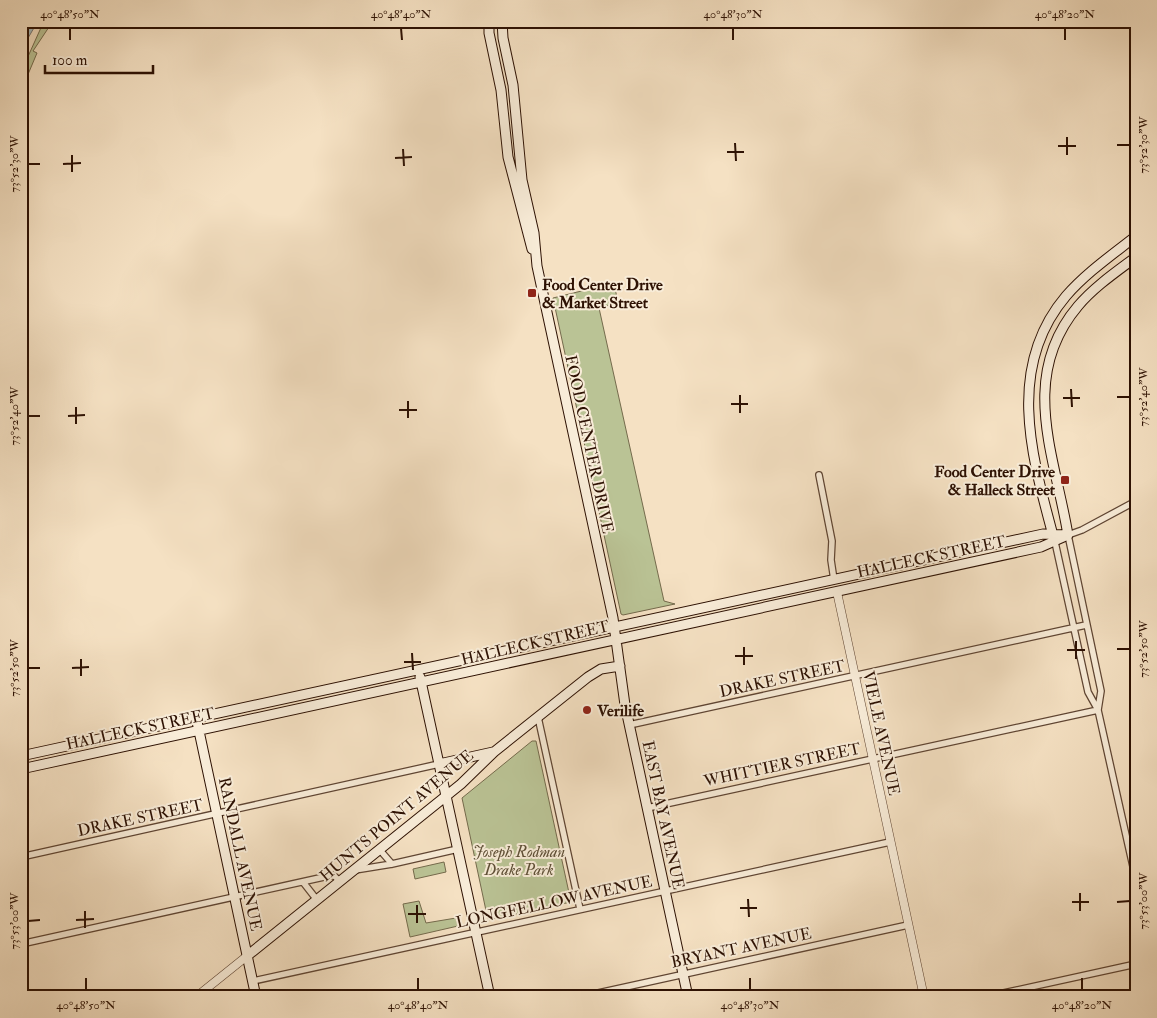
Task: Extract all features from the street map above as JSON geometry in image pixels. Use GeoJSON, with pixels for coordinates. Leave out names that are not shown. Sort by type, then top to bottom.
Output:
{"type":"FeatureCollection","features":[{"type":"Feature","properties":{"kind":"main road","name":"FOOD CENTER DRIVE"},"geometry":{"type":"LineString","coordinates":[[489,21],[489,33],[501,90],[508,157],[537,266],[616,639]]}},
{"type":"Feature","properties":{"kind":"main road","name":"FOOD CENTER DRIVE"},"geometry":{"type":"LineString","coordinates":[[502,21],[514,94],[522,180],[534,233],[537,266]]}},
{"type":"Feature","properties":{"kind":"main road"},"geometry":{"type":"LineString","coordinates":[[1136,236],[1067,295],[1043,330],[1033,357],[1028,385],[1028,414],[1054,538],[1068,535],[1045,425],[1043,399],[1046,374],[1058,338],[1074,311],[1092,292],[1136,257]]}},
{"type":"Feature","properties":{"kind":"main road","name":"HALLECK STREET"},"geometry":{"type":"LineString","coordinates":[[21,756],[1044,534],[1054,538]]}},
{"type":"Feature","properties":{"kind":"main road","name":"HALLECK STREET"},"geometry":{"type":"LineString","coordinates":[[21,769],[1041,548],[1054,538]]}},
{"type":"Feature","properties":{"kind":"main road","name":"VIELE AVENUE"},"geometry":{"type":"LineString","coordinates":[[834,580],[837,592]]}},
{"type":"Feature","properties":{"kind":"main road","name":"EAST BAY AVENUE"},"geometry":{"type":"LineString","coordinates":[[616,639],[629,725],[688,997]]}},
{"type":"Feature","properties":{"kind":"main road","name":"HUNTS POINT AVENUE"},"geometry":{"type":"LineString","coordinates":[[247,956],[588,677],[601,669],[620,666]]}},
{"type":"Feature","properties":{"kind":"main road"},"geometry":{"type":"LineString","coordinates":[[419,671],[490,997]]}},
{"type":"Feature","properties":{"kind":"main road","name":"RANDALL AVENUE"},"geometry":{"type":"LineString","coordinates":[[196,718],[256,997]]}},
{"type":"Feature","properties":{"kind":"main road"},"geometry":{"type":"LineString","coordinates":[[439,764],[494,752]]}},
{"type":"Feature","properties":{"kind":"street"},"geometry":{"type":"LineString","coordinates":[[770,21],[782,24],[801,21]]}},
{"type":"Feature","properties":{"kind":"street","name":"VIELE AVENUE"},"geometry":{"type":"LineString","coordinates":[[819,475],[832,541],[831,560],[834,580]]}},
{"type":"Feature","properties":{"kind":"street"},"geometry":{"type":"LineString","coordinates":[[1098,710],[1100,691],[1068,535],[1082,530],[1136,501]]}},
{"type":"Feature","properties":{"kind":"street"},"geometry":{"type":"LineString","coordinates":[[1054,538],[1088,692],[1098,710],[1136,880]]}},
{"type":"Feature","properties":{"kind":"street","name":"VIELE AVENUE"},"geometry":{"type":"LineString","coordinates":[[837,592],[924,997]]}},
{"type":"Feature","properties":{"kind":"street","name":"DRAKE STREET"},"geometry":{"type":"LineString","coordinates":[[629,725],[1086,625]]}},
{"type":"Feature","properties":{"kind":"street","name":"WHITTIER STREET"},"geometry":{"type":"LineString","coordinates":[[647,808],[1098,710]]}},
{"type":"Feature","properties":{"kind":"street"},"geometry":{"type":"LineString","coordinates":[[538,717],[580,909]]}},
{"type":"Feature","properties":{"kind":"street","name":"DRAKE STREET"},"geometry":{"type":"LineString","coordinates":[[21,857],[439,764]]}},
{"type":"Feature","properties":{"kind":"street","name":"LONGFELLOW AVENUE"},"geometry":{"type":"LineString","coordinates":[[253,981],[890,842]]}},
{"type":"Feature","properties":{"kind":"street"},"geometry":{"type":"LineString","coordinates":[[353,870],[392,864],[458,848]]}},
{"type":"Feature","properties":{"kind":"street"},"geometry":{"type":"LineString","coordinates":[[379,849],[392,864]]}},
{"type":"Feature","properties":{"kind":"street"},"geometry":{"type":"LineString","coordinates":[[21,944],[333,875],[340,881]]}},
{"type":"Feature","properties":{"kind":"street"},"geometry":{"type":"LineString","coordinates":[[303,882],[317,900]]}},
{"type":"Feature","properties":{"kind":"street","name":"BRYANT AVENUE"},"geometry":{"type":"LineString","coordinates":[[580,997],[908,925]]}},
{"type":"Feature","properties":{"kind":"street","name":"HUNTS POINT AVENUE"},"geometry":{"type":"LineString","coordinates":[[196,997],[247,956]]}},
{"type":"Feature","properties":{"kind":"street"},"geometry":{"type":"LineString","coordinates":[[985,997],[1136,964]]}},
{"type":"Feature","properties":{"kind":"green space"},"geometry":{"type":"Polygon","coordinates":[[[44,21],[53,21],[33,51],[37,53],[21,91],[21,72],[44,21]]]}},
{"type":"Feature","properties":{"kind":"green space"},"geometry":{"type":"Polygon","coordinates":[[[614,283],[618,303],[599,308],[664,601],[675,604],[623,615],[621,614],[553,298],[614,283]]]}},
{"type":"Feature","properties":{"kind":"green space","name":"Joseph Rodman Drake Park"},"geometry":{"type":"Polygon","coordinates":[[[532,741],[536,741],[571,902],[488,920],[462,798],[532,741]]]}},
{"type":"Feature","properties":{"kind":"green space"},"geometry":{"type":"Polygon","coordinates":[[[444,862],[446,872],[415,879],[413,869],[444,862]]]}},
{"type":"Feature","properties":{"kind":"green space"},"geometry":{"type":"Polygon","coordinates":[[[419,901],[426,923],[456,918],[458,926],[410,937],[403,904],[419,901]]]}},
{"type":"Feature","properties":{"kind":"water"},"geometry":{"type":"Polygon","coordinates":[[[21,21],[38,21],[21,50],[21,21]]]}},
{"type":"Feature","properties":{"kind":"place","name":"Food Center Drive & Market Street"},"geometry":{"type":"Point","coordinates":[532,293]}},
{"type":"Feature","properties":{"kind":"place","name":"Food Center Drive & Halleck Street"},"geometry":{"type":"Point","coordinates":[1065,480]}},
{"type":"Feature","properties":{"kind":"place","name":"Verilife"},"geometry":{"type":"Point","coordinates":[587,710]}}]}
